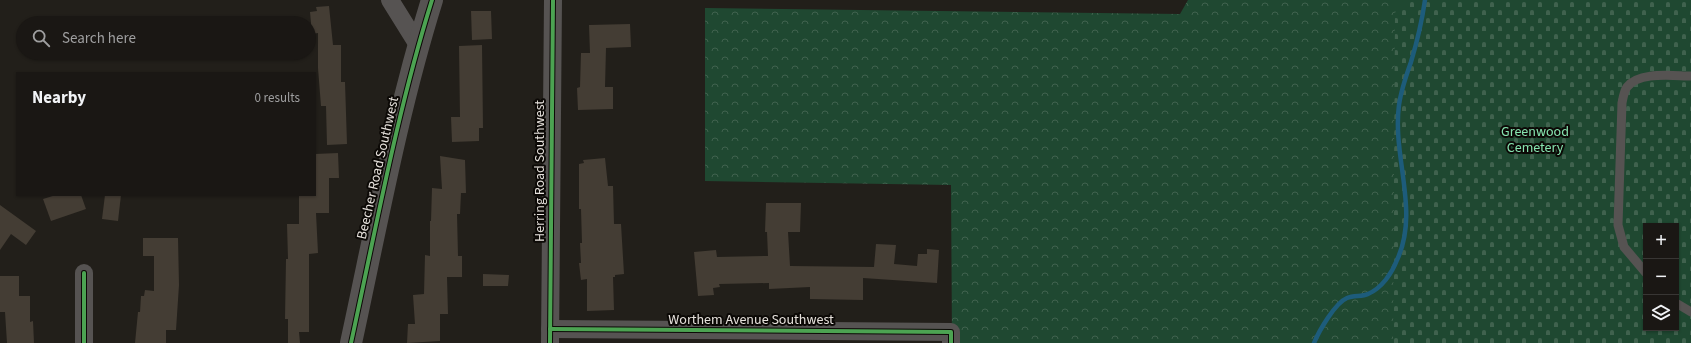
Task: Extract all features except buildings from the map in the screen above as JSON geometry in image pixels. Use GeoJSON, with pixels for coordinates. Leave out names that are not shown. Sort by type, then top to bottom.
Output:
{"type":"FeatureCollection","features":[{"type":"Feature","properties":{"kind":"street"},"geometry":{"type":"LineString","coordinates":[[390,0],[418,45]]}},
{"type":"Feature","properties":{"kind":"street","name":"Beecher Road Southwest"},"geometry":{"type":"LineString","coordinates":[[351,343],[390,162],[418,45],[432,0]]}},
{"type":"Feature","properties":{"kind":"street","name":"Herring Road Southwest"},"geometry":{"type":"LineString","coordinates":[[550,336],[552,0]]}},
{"type":"Feature","properties":{"kind":"street"},"geometry":{"type":"LineString","coordinates":[[84,273],[84,343]]}},
{"type":"Feature","properties":{"kind":"street","name":"Worthem Avenue Southwest"},"geometry":{"type":"LineString","coordinates":[[550,336],[951,338]]}},
{"type":"Feature","properties":{"kind":"lane"},"geometry":{"type":"LineString","coordinates":[[1643,269],[1624,247],[1618,225],[1622,103],[1626,88],[1636,80],[1653,76],[1691,76]]}},
{"type":"Feature","properties":{"kind":"lane"},"geometry":{"type":"LineString","coordinates":[[1679,305],[1691,312]]}},
{"type":"Feature","properties":{"kind":"green space"},"geometry":{"type":"Polygon","coordinates":[[[1188,0],[1691,0],[1445,343],[952,343],[951,185],[705,181],[705,8],[1180,14],[1188,0]]]}},
{"type":"Feature","properties":{"kind":"green space","name":"Greenwood Cemetery"},"geometry":{"type":"Polygon","coordinates":[[[1403,0],[1691,0],[1691,343],[1393,343],[1395,13],[1403,0]]]}},
{"type":"Feature","properties":{"kind":"waterway"},"geometry":{"type":"LineString","coordinates":[[1314,343],[1337,305],[1347,298],[1368,294],[1378,288],[1389,275],[1397,260],[1403,241],[1406,222],[1406,203],[1399,144],[1399,105],[1402,88],[1417,39],[1425,0]]}},
{"type":"Feature","properties":{"kind":"cycle path"},"geometry":{"type":"LineString","coordinates":[[351,343],[378,213],[398,127],[419,42],[432,0]]}},
{"type":"Feature","properties":{"kind":"cycle path"},"geometry":{"type":"LineString","coordinates":[[550,343],[553,0]]}},
{"type":"Feature","properties":{"kind":"cycle path"},"geometry":{"type":"LineString","coordinates":[[84,273],[84,343]]}},
{"type":"Feature","properties":{"kind":"cycle path"},"geometry":{"type":"LineString","coordinates":[[550,329],[951,332],[951,343]]}}]}
